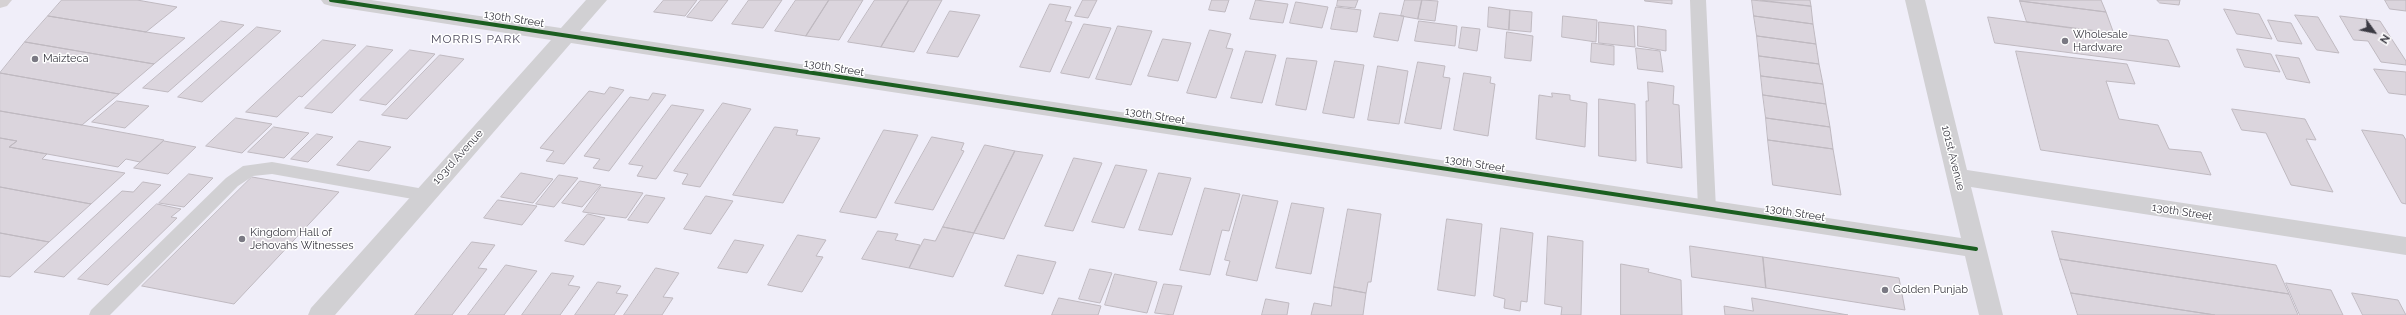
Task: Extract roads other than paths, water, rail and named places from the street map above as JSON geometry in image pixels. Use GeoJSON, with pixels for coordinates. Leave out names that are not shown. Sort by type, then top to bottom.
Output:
{"type":"FeatureCollection","features":[{"type":"Feature","properties":{"kind":"street","name":"130th Street"},"geometry":{"type":"LineString","coordinates":[[331,0],[1976,249]]}},
{"type":"Feature","properties":{"kind":"street","name":"103rd Avenue"},"geometry":{"type":"LineString","coordinates":[[320,315],[597,0]]}},
{"type":"Feature","properties":{"kind":"street","name":"101st Avenue"},"geometry":{"type":"LineString","coordinates":[[1915,0],[1991,315]]}},
{"type":"Feature","properties":{"kind":"street","name":"130th Street"},"geometry":{"type":"LineString","coordinates":[[1958,177],[2406,246]]}},
{"type":"Feature","properties":{"kind":"lane"},"geometry":{"type":"LineString","coordinates":[[1698,0],[1707,208]]}},
{"type":"Feature","properties":{"kind":"lane"},"geometry":{"type":"LineString","coordinates":[[98,315],[232,182],[249,170],[272,168],[424,195]]}},
{"type":"Feature","properties":{"kind":"place","name":"Wholesale Hardware"},"geometry":{"type":"Point","coordinates":[2065,41]}},
{"type":"Feature","properties":{"kind":"place","name":"Maizteca"},"geometry":{"type":"Point","coordinates":[35,59]}},
{"type":"Feature","properties":{"kind":"place","name":"Kingdom Hall of Jehovahs Witnesses"},"geometry":{"type":"Point","coordinates":[242,239]}},
{"type":"Feature","properties":{"kind":"place","name":"Golden Punjab"},"geometry":{"type":"Point","coordinates":[1885,290]}},
{"type":"Feature","properties":{"kind":"district","name":"MORRIS PARK"},"geometry":{"type":"Point","coordinates":[476,39]}}]}
